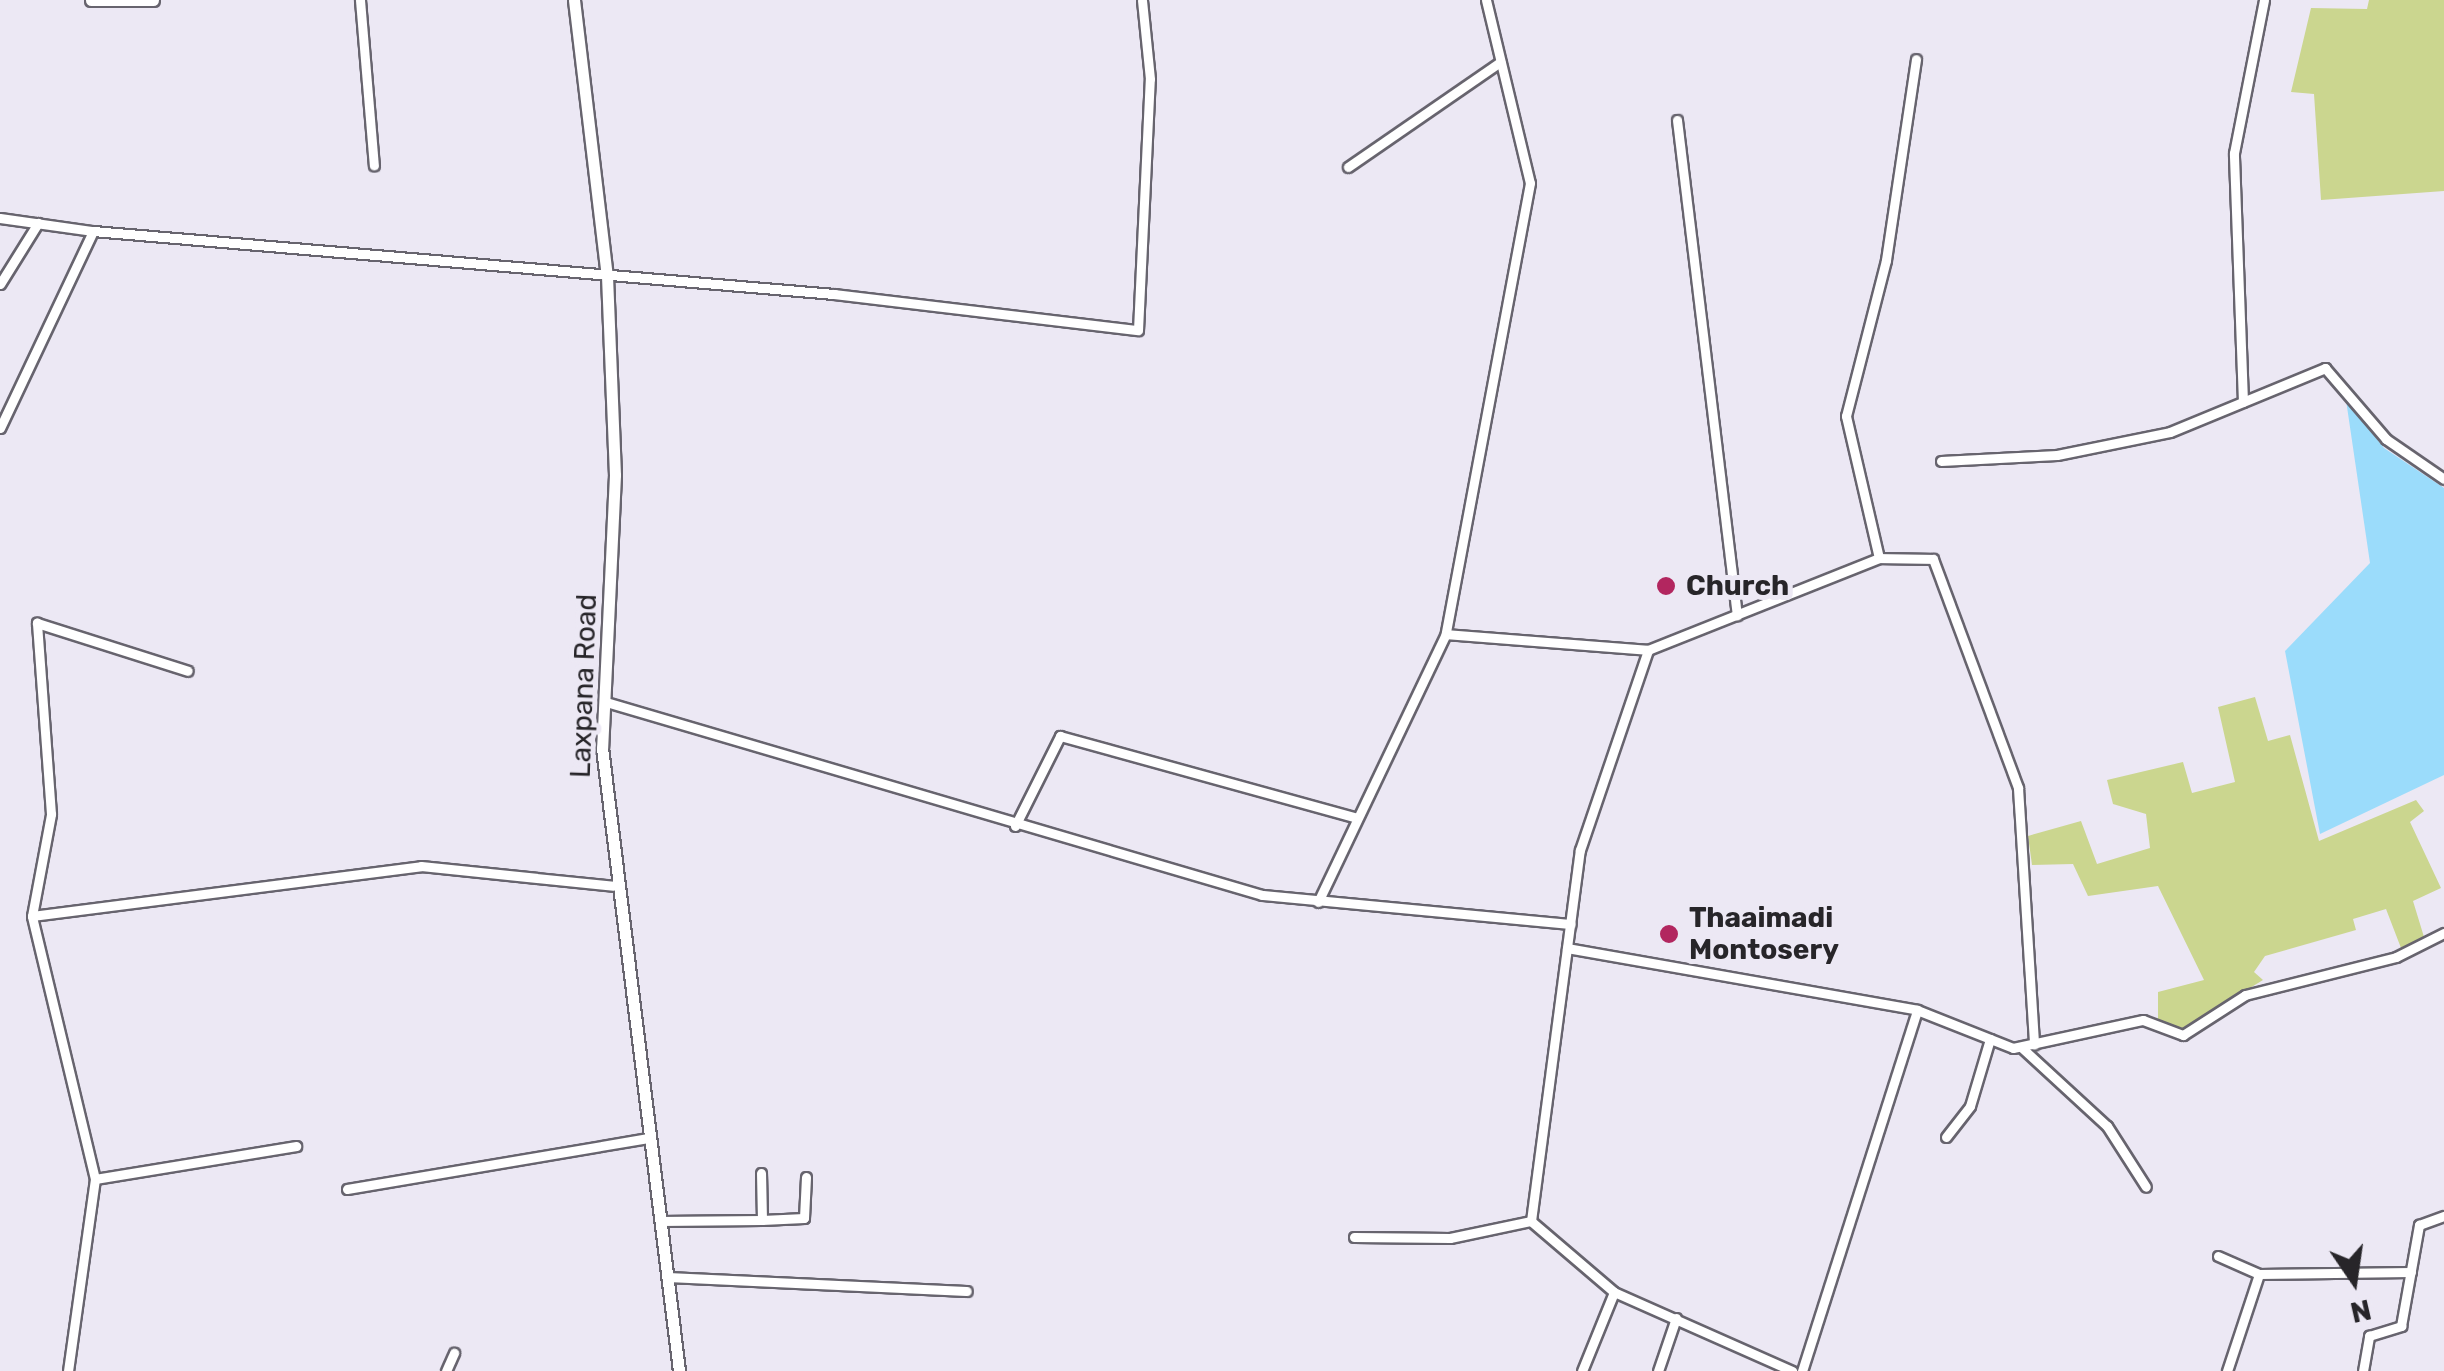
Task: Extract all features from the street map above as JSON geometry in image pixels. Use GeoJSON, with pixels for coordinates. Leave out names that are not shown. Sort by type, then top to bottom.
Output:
{"type":"FeatureCollection","features":[{"type":"Feature","properties":{"kind":"street"},"geometry":{"type":"LineString","coordinates":[[91,0],[153,0]]}},
{"type":"Feature","properties":{"kind":"street"},"geometry":{"type":"LineString","coordinates":[[360,0],[374,166]]}},
{"type":"Feature","properties":{"kind":"street","name":"Laxpana Road"},"geometry":{"type":"LineString","coordinates":[[574,0],[608,276],[615,475],[606,702],[613,886],[679,1371]]}},
{"type":"Feature","properties":{"kind":"street"},"geometry":{"type":"LineString","coordinates":[[0,218],[93,231],[608,276],[1138,330],[1150,80],[1142,0]]}},
{"type":"Feature","properties":{"kind":"street"},"geometry":{"type":"LineString","coordinates":[[1318,902],[1446,634],[1530,183],[1486,0]]}},
{"type":"Feature","properties":{"kind":"street"},"geometry":{"type":"LineString","coordinates":[[2243,402],[2234,153],[2264,0]]}},
{"type":"Feature","properties":{"kind":"street"},"geometry":{"type":"LineString","coordinates":[[1879,558],[1846,416],[1886,260],[1916,60]]}},
{"type":"Feature","properties":{"kind":"street"},"geometry":{"type":"LineString","coordinates":[[1348,168],[1500,62]]}},
{"type":"Feature","properties":{"kind":"street"},"geometry":{"type":"LineString","coordinates":[[1677,120],[1737,615]]}},
{"type":"Feature","properties":{"kind":"street"},"geometry":{"type":"LineString","coordinates":[[0,284],[38,223]]}},
{"type":"Feature","properties":{"kind":"street"},"geometry":{"type":"LineString","coordinates":[[0,428],[93,231]]}},
{"type":"Feature","properties":{"kind":"street"},"geometry":{"type":"LineString","coordinates":[[1942,461],[2056,455],[2170,432],[2325,368],[2386,439],[2444,479]]}},
{"type":"Feature","properties":{"kind":"street"},"geometry":{"type":"LineString","coordinates":[[1446,634],[1648,650],[1879,558],[1933,560],[2018,788],[2034,1044]]}},
{"type":"Feature","properties":{"kind":"street"},"geometry":{"type":"LineString","coordinates":[[68,1371],[95,1179],[32,916],[51,814],[38,624],[188,671]]}},
{"type":"Feature","properties":{"kind":"street"},"geometry":{"type":"LineString","coordinates":[[1530,1221],[1580,850],[1648,650]]}},
{"type":"Feature","properties":{"kind":"street"},"geometry":{"type":"LineString","coordinates":[[606,702],[1014,826],[1262,895],[1571,924]]}},
{"type":"Feature","properties":{"kind":"street"},"geometry":{"type":"LineString","coordinates":[[1014,826],[1060,736],[1357,818]]}},
{"type":"Feature","properties":{"kind":"street"},"geometry":{"type":"LineString","coordinates":[[32,916],[421,866],[613,886]]}},
{"type":"Feature","properties":{"kind":"street"},"geometry":{"type":"LineString","coordinates":[[1567,948],[1918,1010],[2020,1047],[2142,1020],[2183,1035],[2244,995],[2396,957],[2444,933]]}},
{"type":"Feature","properties":{"kind":"street"},"geometry":{"type":"LineString","coordinates":[[1802,1371],[1918,1010]]}},
{"type":"Feature","properties":{"kind":"street"},"geometry":{"type":"LineString","coordinates":[[1946,1137],[1970,1106],[1990,1039]]}},
{"type":"Feature","properties":{"kind":"street"},"geometry":{"type":"LineString","coordinates":[[2020,1047],[2107,1126],[2146,1187]]}},
{"type":"Feature","properties":{"kind":"street"},"geometry":{"type":"LineString","coordinates":[[347,1189],[650,1138]]}},
{"type":"Feature","properties":{"kind":"street"},"geometry":{"type":"LineString","coordinates":[[95,1179],[296,1146]]}},
{"type":"Feature","properties":{"kind":"street"},"geometry":{"type":"LineString","coordinates":[[761,1174],[762,1220]]}},
{"type":"Feature","properties":{"kind":"street"},"geometry":{"type":"LineString","coordinates":[[660,1221],[804,1218],[806,1177]]}},
{"type":"Feature","properties":{"kind":"street"},"geometry":{"type":"LineString","coordinates":[[2362,1371],[2369,1336],[2401,1326],[2420,1225],[2444,1216]]}},
{"type":"Feature","properties":{"kind":"street"},"geometry":{"type":"LineString","coordinates":[[1354,1236],[1450,1238],[1530,1221]]}},
{"type":"Feature","properties":{"kind":"street"},"geometry":{"type":"LineString","coordinates":[[1530,1221],[1614,1292],[1792,1371]]}},
{"type":"Feature","properties":{"kind":"street"},"geometry":{"type":"LineString","coordinates":[[2218,1256],[2260,1274],[2411,1272]]}},
{"type":"Feature","properties":{"kind":"street"},"geometry":{"type":"LineString","coordinates":[[2227,1371],[2260,1274]]}},
{"type":"Feature","properties":{"kind":"street"},"geometry":{"type":"LineString","coordinates":[[668,1277],[967,1291]]}},
{"type":"Feature","properties":{"kind":"street"},"geometry":{"type":"LineString","coordinates":[[1582,1371],[1614,1292]]}},
{"type":"Feature","properties":{"kind":"street"},"geometry":{"type":"LineString","coordinates":[[1658,1371],[1676,1318]]}},
{"type":"Feature","properties":{"kind":"street"},"geometry":{"type":"LineString","coordinates":[[446,1371],[454,1353]]}},
{"type":"Feature","properties":{"kind":"green space"},"geometry":{"type":"Polygon","coordinates":[[[2369,0],[2444,0],[2444,191],[2321,200],[2314,94],[2291,92],[2311,8],[2367,9],[2369,0]]]}},
{"type":"Feature","properties":{"kind":"green space"},"geometry":{"type":"Polygon","coordinates":[[[2255,697],[2268,741],[2290,735],[2319,841],[2416,800],[2424,811],[2410,822],[2441,888],[2413,901],[2424,937],[2401,948],[2386,909],[2353,919],[2356,930],[2265,956],[2254,972],[2263,980],[2183,1029],[2158,1019],[2158,992],[2204,980],[2158,886],[2088,896],[2073,864],[2032,865],[2028,836],[2081,821],[2097,864],[2150,848],[2146,814],[2113,804],[2107,780],[2183,762],[2192,793],[2235,782],[2218,707],[2255,697]]]}},
{"type":"Feature","properties":{"kind":"water"},"geometry":{"type":"Polygon","coordinates":[[[2346,400],[2384,448],[2444,488],[2444,775],[2320,834],[2285,651],[2370,563],[2346,400]]]}},
{"type":"Feature","properties":{"kind":"place","name":"Church"},"geometry":{"type":"Point","coordinates":[1666,586]}},
{"type":"Feature","properties":{"kind":"place","name":"Thaaimadi Montosery"},"geometry":{"type":"Point","coordinates":[1669,934]}}]}
